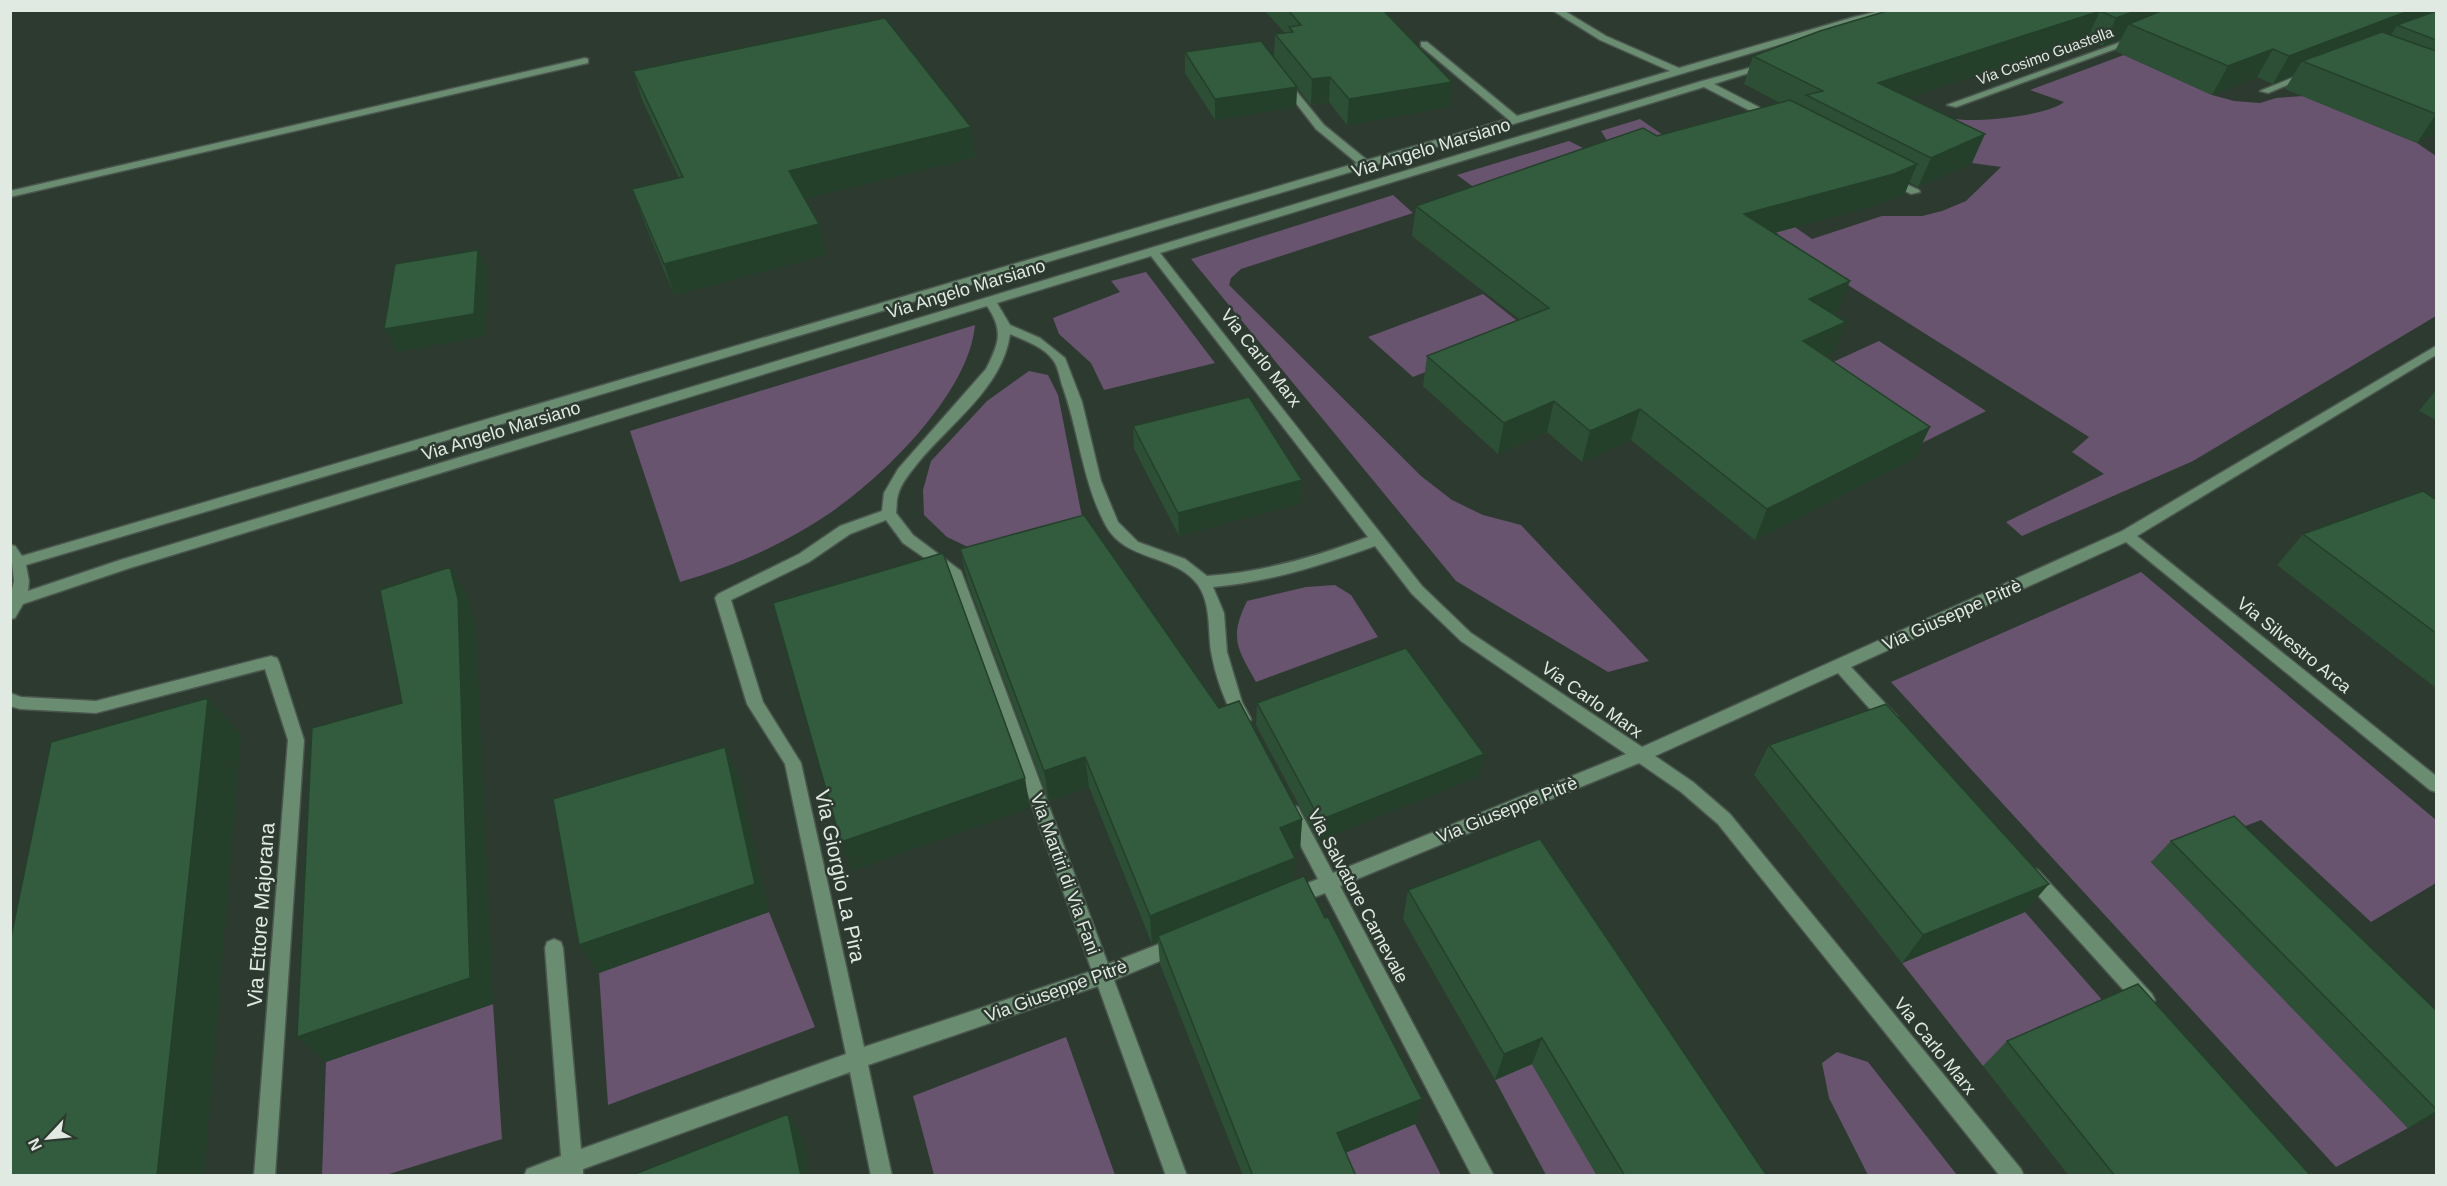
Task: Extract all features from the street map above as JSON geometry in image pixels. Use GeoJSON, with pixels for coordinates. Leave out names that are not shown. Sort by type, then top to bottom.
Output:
{"type":"FeatureCollection","features":[{"type":"Feature","properties":{"kind":"street"},"geometry":{"type":"LineString","coordinates":[[1556,10],[1603,38],[1679,72]]}},
{"type":"Feature","properties":{"kind":"street","name":"Via Angelo Marsiano"},"geometry":{"type":"LineString","coordinates":[[20,562],[1367,166],[1857,19],[1899,10]]}},
{"type":"Feature","properties":{"kind":"street"},"geometry":{"type":"LineString","coordinates":[[1884,27],[1913,15]]}},
{"type":"Feature","properties":{"kind":"street","name":"Via Cosimo Guastella"},"geometry":{"type":"LineString","coordinates":[[1952,105],[2151,34]]}},
{"type":"Feature","properties":{"kind":"street"},"geometry":{"type":"LineString","coordinates":[[1424,44],[1517,121]]}},
{"type":"Feature","properties":{"kind":"street","name":"Via Angelo Marsiano"},"geometry":{"type":"LineString","coordinates":[[14,607],[125,564],[1784,59]]}},
{"type":"Feature","properties":{"kind":"street"},"geometry":{"type":"LineString","coordinates":[[10,194],[585,61]]}},
{"type":"Feature","properties":{"kind":"street"},"geometry":{"type":"LineString","coordinates":[[2265,91],[2321,70]]}},
{"type":"Feature","properties":{"kind":"street"},"geometry":{"type":"LineString","coordinates":[[1280,76],[1320,127],[1367,166]]}},
{"type":"Feature","properties":{"kind":"street"},"geometry":{"type":"LineString","coordinates":[[1705,83],[1789,127]]}},
{"type":"Feature","properties":{"kind":"street"},"geometry":{"type":"LineString","coordinates":[[1883,176],[1915,192]]}},
{"type":"Feature","properties":{"kind":"street","name":"Via Carlo Marx"},"geometry":{"type":"LineString","coordinates":[[1153,251],[1417,590],[1466,637],[1687,787],[1724,819],[2014,1176]]}},
{"type":"Feature","properties":{"kind":"street"},"geometry":{"type":"LineString","coordinates":[[889,514],[891,492],[910,463],[981,385],[1004,349],[1005,327],[990,301]]}},
{"type":"Feature","properties":{"kind":"street"},"geometry":{"type":"LineString","coordinates":[[1005,327],[1036,341],[1059,358],[1075,402],[1094,481],[1112,524],[1133,546],[1180,562],[1204,582],[1216,613],[1219,652],[1234,703],[1251,734]]}},
{"type":"Feature","properties":{"kind":"street","name":"Via Giuseppe Pitrè"},"geometry":{"type":"LineString","coordinates":[[1275,905],[1639,756],[2127,535],[2436,350]]}},
{"type":"Feature","properties":{"kind":"street","name":"Via Martiri di Via Fani"},"geometry":{"type":"LineString","coordinates":[[889,514],[908,539],[954,571],[1177,1176]]}},
{"type":"Feature","properties":{"kind":"street","name":"Via Giorgio La Pira"},"geometry":{"type":"LineString","coordinates":[[882,1176],[855,1060],[793,763],[755,704],[723,598],[804,558],[845,530],[889,514]]}},
{"type":"Feature","properties":{"kind":"street","name":"Via Silvestro Arca"},"geometry":{"type":"LineString","coordinates":[[2127,535],[2436,785]]}},
{"type":"Feature","properties":{"kind":"street"},"geometry":{"type":"LineString","coordinates":[[1204,582],[1247,580],[1298,569],[1378,539]]}},
{"type":"Feature","properties":{"kind":"street"},"geometry":{"type":"LineString","coordinates":[[10,550],[20,562],[23,580],[14,607]]}},
{"type":"Feature","properties":{"kind":"street","name":"Via Ettore Majorana"},"geometry":{"type":"LineString","coordinates":[[10,699],[20,703],[96,706],[271,662],[296,740],[264,1176]]}},
{"type":"Feature","properties":{"kind":"street"},"geometry":{"type":"LineString","coordinates":[[1840,665],[1905,736]]}},
{"type":"Feature","properties":{"kind":"street","name":"Via Salvatore Carnevale"},"geometry":{"type":"LineString","coordinates":[[1284,798],[1484,1176]]}},
{"type":"Feature","properties":{"kind":"street"},"geometry":{"type":"LineString","coordinates":[[2017,859],[2161,1017]]}},
{"type":"Feature","properties":{"kind":"street","name":"Via Giuseppe Pitrè"},"geometry":{"type":"LineString","coordinates":[[534,1176],[572,1168],[855,1060],[1102,976],[1199,936]]}},
{"type":"Feature","properties":{"kind":"street"},"geometry":{"type":"LineString","coordinates":[[554,948],[572,1168]]}},
{"type":"Feature","properties":{"kind":"shaded area"},"geometry":{"type":"Polygon","coordinates":[[[2124,55],[2212,95],[2234,101],[2260,103],[2276,98],[2303,96],[2417,143],[2436,156],[2436,316],[2193,461],[2022,536],[2006,522],[2104,474],[2072,452],[2089,437],[1794,251],[1757,212],[1611,147],[1601,131],[1640,119],[1812,239],[1882,216],[1922,216],[1942,211],[1966,201],[2001,167],[1972,163],[1928,113],[1955,119],[1975,120],[2017,116],[2056,107],[2064,102],[2030,90],[2124,55]]]}},
{"type":"Feature","properties":{"kind":"shaded area"},"geometry":{"type":"Polygon","coordinates":[[[1569,141],[1593,153],[1479,191],[1457,175],[1569,141]]]}},
{"type":"Feature","properties":{"kind":"shaded area"},"geometry":{"type":"Polygon","coordinates":[[[1393,195],[1413,213],[1241,269],[1231,278],[1229,285],[1421,476],[1452,500],[1483,515],[1521,525],[1649,661],[1608,672],[1456,581],[1191,259],[1393,195]]]}},
{"type":"Feature","properties":{"kind":"shaded area"},"geometry":{"type":"Polygon","coordinates":[[[1146,272],[1215,363],[1104,390],[1091,363],[1059,334],[1053,318],[1120,292],[1111,281],[1146,272]]]}},
{"type":"Feature","properties":{"kind":"shaded area"},"geometry":{"type":"Polygon","coordinates":[[[1483,294],[1529,330],[1413,377],[1368,337],[1483,294]]]}},
{"type":"Feature","properties":{"kind":"shaded area"},"geometry":{"type":"Polygon","coordinates":[[[975,325],[969,351],[941,405],[920,431],[875,478],[830,513],[795,535],[738,562],[680,582],[630,431],[975,325]]]}},
{"type":"Feature","properties":{"kind":"shaded area"},"geometry":{"type":"Polygon","coordinates":[[[1879,341],[1986,411],[1918,445],[1820,368],[1879,341]]]}},
{"type":"Feature","properties":{"kind":"shaded area"},"geometry":{"type":"Polygon","coordinates":[[[1029,371],[1048,375],[1058,395],[1088,547],[968,547],[947,537],[924,515],[923,490],[931,461],[987,401],[1029,371]]]}},
{"type":"Feature","properties":{"kind":"shaded area"},"geometry":{"type":"Polygon","coordinates":[[[2141,572],[2436,820],[2436,883],[2371,922],[2261,820],[2151,862],[2408,1128],[2336,1167],[1891,682],[2141,572]]]}},
{"type":"Feature","properties":{"kind":"shaded area"},"geometry":{"type":"Polygon","coordinates":[[[1335,585],[1351,595],[1378,637],[1256,682],[1240,651],[1237,634],[1241,614],[1247,601],[1306,587],[1335,585]]]}},
{"type":"Feature","properties":{"kind":"shaded area"},"geometry":{"type":"Polygon","coordinates":[[[769,912],[815,1027],[608,1105],[599,973],[769,912]]]}},
{"type":"Feature","properties":{"kind":"shaded area"},"geometry":{"type":"Polygon","coordinates":[[[2025,912],[2111,1010],[1983,1066],[1902,963],[2025,912]]]}},
{"type":"Feature","properties":{"kind":"shaded area"},"geometry":{"type":"Polygon","coordinates":[[[493,1004],[502,1139],[386,1175],[322,1176],[326,1062],[493,1004]]]}},
{"type":"Feature","properties":{"kind":"shaded area"},"geometry":{"type":"Polygon","coordinates":[[[1066,1037],[1115,1175],[934,1175],[913,1096],[1066,1037]]]}},
{"type":"Feature","properties":{"kind":"shaded area"},"geometry":{"type":"Polygon","coordinates":[[[1837,1052],[1868,1062],[1957,1175],[1868,1175],[1829,1098],[1822,1063],[1837,1052]]]}},
{"type":"Feature","properties":{"kind":"shaded area"},"geometry":{"type":"Polygon","coordinates":[[[1532,1064],[1597,1175],[1546,1175],[1495,1080],[1532,1064]]]}},
{"type":"Feature","properties":{"kind":"shaded area"},"geometry":{"type":"Polygon","coordinates":[[[1415,1124],[1441,1175],[1341,1175],[1333,1158],[1415,1124]]]}},
{"type":"Feature","properties":{"kind":"building"},"geometry":{"type":"Polygon","coordinates":[[[1288,10],[1383,10],[1452,82],[1349,99],[1330,77],[1312,79],[1275,34],[1293,32],[1289,27],[1301,25],[1288,10]]]}},
{"type":"Feature","properties":{"kind":"building"},"geometry":{"type":"Polygon","coordinates":[[[1890,10],[2138,10],[2116,18],[2100,11],[1878,83],[1985,134],[1931,158],[1806,95],[1823,91],[1753,56],[1820,31],[1890,10]]]}},
{"type":"Feature","properties":{"kind":"building"},"geometry":{"type":"Polygon","coordinates":[[[2163,10],[2411,10],[2289,56],[2273,49],[2228,66],[2129,24],[2163,10]]]}},
{"type":"Feature","properties":{"kind":"building"},"geometry":{"type":"Polygon","coordinates":[[[2436,11],[2436,40],[2397,25],[2436,11]]]}},
{"type":"Feature","properties":{"kind":"building"},"geometry":{"type":"Polygon","coordinates":[[[885,18],[971,127],[789,171],[819,224],[664,264],[632,189],[683,177],[633,71],[885,18]]]}},
{"type":"Feature","properties":{"kind":"building"},"geometry":{"type":"Polygon","coordinates":[[[2382,32],[2436,51],[2436,114],[2302,61],[2382,32]]]}},
{"type":"Feature","properties":{"kind":"building"},"geometry":{"type":"Polygon","coordinates":[[[1261,41],[1297,87],[1215,99],[1185,52],[1261,41]]]}},
{"type":"Feature","properties":{"kind":"building"},"geometry":{"type":"Polygon","coordinates":[[[1790,100],[1917,164],[1894,174],[1744,214],[1850,281],[1809,299],[1846,322],[1803,341],[1930,427],[1767,509],[1640,409],[1590,431],[1554,401],[1504,423],[1427,356],[1549,308],[1416,206],[1643,128],[1657,136],[1790,100]]]}},
{"type":"Feature","properties":{"kind":"building"},"geometry":{"type":"Polygon","coordinates":[[[478,250],[474,314],[384,329],[395,264],[478,250]]]}},
{"type":"Feature","properties":{"kind":"building"},"geometry":{"type":"Polygon","coordinates":[[[1249,397],[1302,480],[1178,513],[1133,426],[1249,397]]]}},
{"type":"Feature","properties":{"kind":"building"},"geometry":{"type":"Polygon","coordinates":[[[2423,491],[2436,500],[2436,633],[2303,534],[2423,491]]]}},
{"type":"Feature","properties":{"kind":"building"},"geometry":{"type":"Polygon","coordinates":[[[1084,515],[1219,708],[1239,701],[1302,819],[1280,828],[1295,858],[1150,916],[1085,757],[1044,771],[960,549],[1084,515]]]}},
{"type":"Feature","properties":{"kind":"building"},"geometry":{"type":"Polygon","coordinates":[[[943,553],[1025,778],[841,842],[773,603],[943,553]]]}},
{"type":"Feature","properties":{"kind":"building"},"geometry":{"type":"Polygon","coordinates":[[[450,567],[458,599],[470,978],[297,1037],[312,728],[402,703],[380,590],[450,567]]]}},
{"type":"Feature","properties":{"kind":"building"},"geometry":{"type":"Polygon","coordinates":[[[1406,648],[1484,754],[1320,820],[1257,703],[1406,648]]]}},
{"type":"Feature","properties":{"kind":"building"},"geometry":{"type":"Polygon","coordinates":[[[208,698],[157,1176],[10,1176],[10,942],[51,742],[208,698]]]}},
{"type":"Feature","properties":{"kind":"building"},"geometry":{"type":"Polygon","coordinates":[[[1886,704],[2049,884],[1923,935],[1769,745],[1886,704]]]}},
{"type":"Feature","properties":{"kind":"building"},"geometry":{"type":"Polygon","coordinates":[[[725,747],[755,884],[579,945],[553,799],[725,747]]]}},
{"type":"Feature","properties":{"kind":"building"},"geometry":{"type":"Polygon","coordinates":[[[2234,816],[2436,1010],[2436,1109],[2171,841],[2234,816]]]}},
{"type":"Feature","properties":{"kind":"building"},"geometry":{"type":"Polygon","coordinates":[[[1540,839],[1767,1176],[1625,1176],[1542,1038],[1504,1054],[1408,890],[1540,839]]]}},
{"type":"Feature","properties":{"kind":"building"},"geometry":{"type":"Polygon","coordinates":[[[1304,876],[1325,918],[1328,917],[1422,1099],[1337,1133],[1356,1176],[1253,1176],[1158,936],[1304,876]]]}},
{"type":"Feature","properties":{"kind":"building"},"geometry":{"type":"Polygon","coordinates":[[[2138,984],[2311,1176],[2115,1176],[2007,1041],[2138,984]]]}},
{"type":"Feature","properties":{"kind":"building"},"geometry":{"type":"Polygon","coordinates":[[[788,1114],[801,1176],[630,1176],[788,1114]]]}}]}
